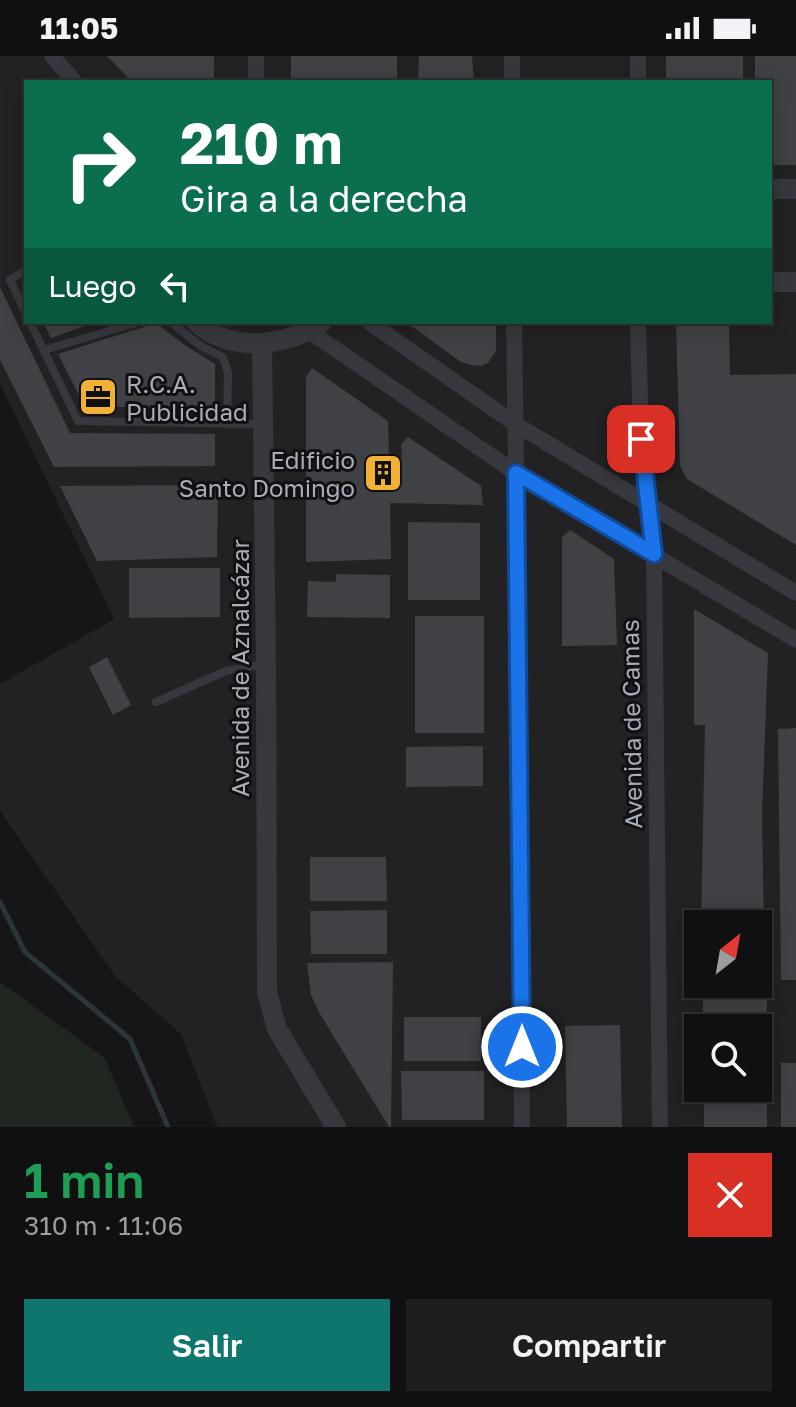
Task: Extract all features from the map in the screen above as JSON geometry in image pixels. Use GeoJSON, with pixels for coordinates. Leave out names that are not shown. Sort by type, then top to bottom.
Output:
{"type":"FeatureCollection","features":[{"type":"Feature","properties":{"kind":"street"},"geometry":{"type":"LineString","coordinates":[[256,56],[256,80]]}},
{"type":"Feature","properties":{"kind":"street"},"geometry":{"type":"LineString","coordinates":[[512,56],[512,80]]}},
{"type":"Feature","properties":{"kind":"street"},"geometry":{"type":"LineString","coordinates":[[638,56],[638,80]]}},
{"type":"Feature","properties":{"kind":"street"},"geometry":{"type":"LineString","coordinates":[[53,57],[73,80]]}},
{"type":"Feature","properties":{"kind":"street"},"geometry":{"type":"LineString","coordinates":[[772,189],[796,189]]}},
{"type":"Feature","properties":{"kind":"street"},"geometry":{"type":"LineString","coordinates":[[772,282],[796,282]]}},
{"type":"Feature","properties":{"kind":"street"},"geometry":{"type":"LineString","coordinates":[[200,324],[230,340],[262,344],[286,340],[315,326],[516,473],[796,640]]}},
{"type":"Feature","properties":{"kind":"street"},"geometry":{"type":"LineString","coordinates":[[372,324],[517,425],[650,508],[796,593]]}},
{"type":"Feature","properties":{"kind":"street"},"geometry":{"type":"LineString","coordinates":[[514,324],[522,1127]]}},
{"type":"Feature","properties":{"kind":"street","name":"Avenida de Camas"},"geometry":{"type":"LineString","coordinates":[[638,324],[641,439],[654,554],[660,1127]]}},
{"type":"Feature","properties":{"kind":"street","name":"Avenida de Aznalcázar"},"geometry":{"type":"LineString","coordinates":[[262,344],[267,992],[277,1029],[336,1127]]}},
{"type":"Feature","properties":{"kind":"lane"},"geometry":{"type":"LineString","coordinates":[[24,271],[10,280],[24,309]]}},
{"type":"Feature","properties":{"kind":"lane"},"geometry":{"type":"LineString","coordinates":[[31,324],[78,421],[263,424]]}},
{"type":"Feature","properties":{"kind":"lane"},"geometry":{"type":"LineString","coordinates":[[44,350],[132,324]]}},
{"type":"Feature","properties":{"kind":"lane"},"geometry":{"type":"LineString","coordinates":[[173,324],[201,346],[223,357],[228,373],[227,424]]}},
{"type":"Feature","properties":{"kind":"lane"},"geometry":{"type":"LineString","coordinates":[[156,702],[226,671],[266,664]]}},
{"type":"Feature","properties":{"kind":"shaded area"},"geometry":{"type":"Polygon","coordinates":[[[0,56],[796,56],[796,1127],[217,1127],[181,1034],[115,976],[0,811],[0,684],[114,619],[0,384],[0,56]]]}},
{"type":"Feature","properties":{"kind":"shaded area"},"geometry":{"type":"Polygon","coordinates":[[[0,982],[105,1058],[134,1127],[0,1127],[0,982]]]}},
{"type":"Feature","properties":{"kind":"building"},"geometry":{"type":"Polygon","coordinates":[[[107,56],[214,56],[214,80],[130,80],[107,56]]]}},
{"type":"Feature","properties":{"kind":"building"},"geometry":{"type":"Polygon","coordinates":[[[291,56],[397,56],[397,80],[291,80],[291,56]]]}},
{"type":"Feature","properties":{"kind":"building"},"geometry":{"type":"Polygon","coordinates":[[[419,56],[472,56],[474,80],[418,80],[419,56]]]}},
{"type":"Feature","properties":{"kind":"building"},"geometry":{"type":"Polygon","coordinates":[[[666,56],[743,56],[743,80],[666,80],[666,56]]]}},
{"type":"Feature","properties":{"kind":"building"},"geometry":{"type":"Polygon","coordinates":[[[755,56],[796,56],[796,165],[772,165],[772,80],[755,80],[755,56]]]}},
{"type":"Feature","properties":{"kind":"building"},"geometry":{"type":"Polygon","coordinates":[[[0,287],[70,433],[215,434],[215,466],[54,467],[0,360],[0,287]]]}},
{"type":"Feature","properties":{"kind":"building"},"geometry":{"type":"Polygon","coordinates":[[[44,324],[90,324],[51,338],[44,324]]]}},
{"type":"Feature","properties":{"kind":"building"},"geometry":{"type":"Polygon","coordinates":[[[157,324],[215,364],[215,407],[85,407],[58,354],[157,324]]]}},
{"type":"Feature","properties":{"kind":"building"},"geometry":{"type":"Polygon","coordinates":[[[409,324],[496,324],[496,351],[488,363],[481,366],[461,362],[409,324]]]}},
{"type":"Feature","properties":{"kind":"building"},"geometry":{"type":"Polygon","coordinates":[[[676,324],[729,324],[730,375],[796,374],[796,545],[687,479],[680,466],[676,324]]]}},
{"type":"Feature","properties":{"kind":"building","name":"Edificio Santo Domingo"},"geometry":{"type":"Polygon","coordinates":[[[312,368],[388,421],[389,459],[402,458],[401,444],[408,437],[481,486],[483,505],[390,503],[391,559],[306,562],[306,377],[312,368]]]}},
{"type":"Feature","properties":{"kind":"building"},"geometry":{"type":"Polygon","coordinates":[[[218,485],[217,557],[97,561],[60,486],[218,485]]]}},
{"type":"Feature","properties":{"kind":"building"},"geometry":{"type":"Polygon","coordinates":[[[408,522],[480,523],[480,600],[408,600],[408,522]]]}},
{"type":"Feature","properties":{"kind":"building"},"geometry":{"type":"Polygon","coordinates":[[[570,530],[614,559],[617,645],[562,646],[562,537],[570,530]]]}},
{"type":"Feature","properties":{"kind":"building"},"geometry":{"type":"Polygon","coordinates":[[[129,568],[220,568],[220,617],[129,618],[129,568]]]}},
{"type":"Feature","properties":{"kind":"building"},"geometry":{"type":"Polygon","coordinates":[[[336,574],[390,575],[390,618],[307,617],[308,581],[336,582],[336,574]]]}},
{"type":"Feature","properties":{"kind":"building"},"geometry":{"type":"Polygon","coordinates":[[[694,609],[768,653],[762,814],[764,910],[701,910],[705,725],[694,725],[694,609]]]}},
{"type":"Feature","properties":{"kind":"building"},"geometry":{"type":"Polygon","coordinates":[[[415,616],[484,616],[484,733],[415,733],[415,616]]]}},
{"type":"Feature","properties":{"kind":"building"},"geometry":{"type":"Polygon","coordinates":[[[107,657],[131,705],[113,715],[89,667],[107,657]]]}},
{"type":"Feature","properties":{"kind":"building"},"geometry":{"type":"Polygon","coordinates":[[[796,728],[796,980],[781,980],[778,729],[796,728]]]}},
{"type":"Feature","properties":{"kind":"building"},"geometry":{"type":"Polygon","coordinates":[[[483,746],[483,786],[406,787],[406,747],[483,746]]]}},
{"type":"Feature","properties":{"kind":"building"},"geometry":{"type":"Polygon","coordinates":[[[310,857],[386,857],[387,901],[310,901],[310,857]]]}},
{"type":"Feature","properties":{"kind":"building"},"geometry":{"type":"Polygon","coordinates":[[[387,910],[387,954],[311,954],[310,911],[387,910]]]}},
{"type":"Feature","properties":{"kind":"building"},"geometry":{"type":"Polygon","coordinates":[[[393,962],[389,1127],[320,1014],[311,995],[307,963],[393,962]]]}},
{"type":"Feature","properties":{"kind":"building"},"geometry":{"type":"Polygon","coordinates":[[[703,998],[767,998],[767,1014],[703,1014],[703,998]]]}},
{"type":"Feature","properties":{"kind":"building"},"geometry":{"type":"Polygon","coordinates":[[[404,1017],[481,1017],[481,1061],[404,1061],[404,1017]]]}},
{"type":"Feature","properties":{"kind":"building"},"geometry":{"type":"Polygon","coordinates":[[[620,1025],[622,1127],[567,1127],[565,1026],[620,1025]]]}},
{"type":"Feature","properties":{"kind":"building"},"geometry":{"type":"Polygon","coordinates":[[[781,1063],[796,1063],[796,1127],[781,1127],[781,1063]]]}},
{"type":"Feature","properties":{"kind":"building"},"geometry":{"type":"Polygon","coordinates":[[[401,1071],[484,1071],[484,1120],[402,1120],[401,1071]]]}},
{"type":"Feature","properties":{"kind":"building"},"geometry":{"type":"Polygon","coordinates":[[[704,1102],[767,1102],[767,1127],[704,1127],[704,1102]]]}},
{"type":"Feature","properties":{"kind":"waterway"},"geometry":{"type":"LineString","coordinates":[[0,902],[25,952],[130,1039],[168,1127]]}},
{"type":"Feature","properties":{"kind":"place","name":"R.C.A. Publicidad"},"geometry":{"type":"Point","coordinates":[98,397]}},
{"type":"Feature","properties":{"kind":"place","name":"Edificio Santo Domingo"},"geometry":{"type":"Point","coordinates":[383,473]}},
{"type":"Feature","properties":{"kind":"route"},"geometry":{"type":"LineString","coordinates":[[522,1047],[516,473],[654,554],[641,439]]}}]}
